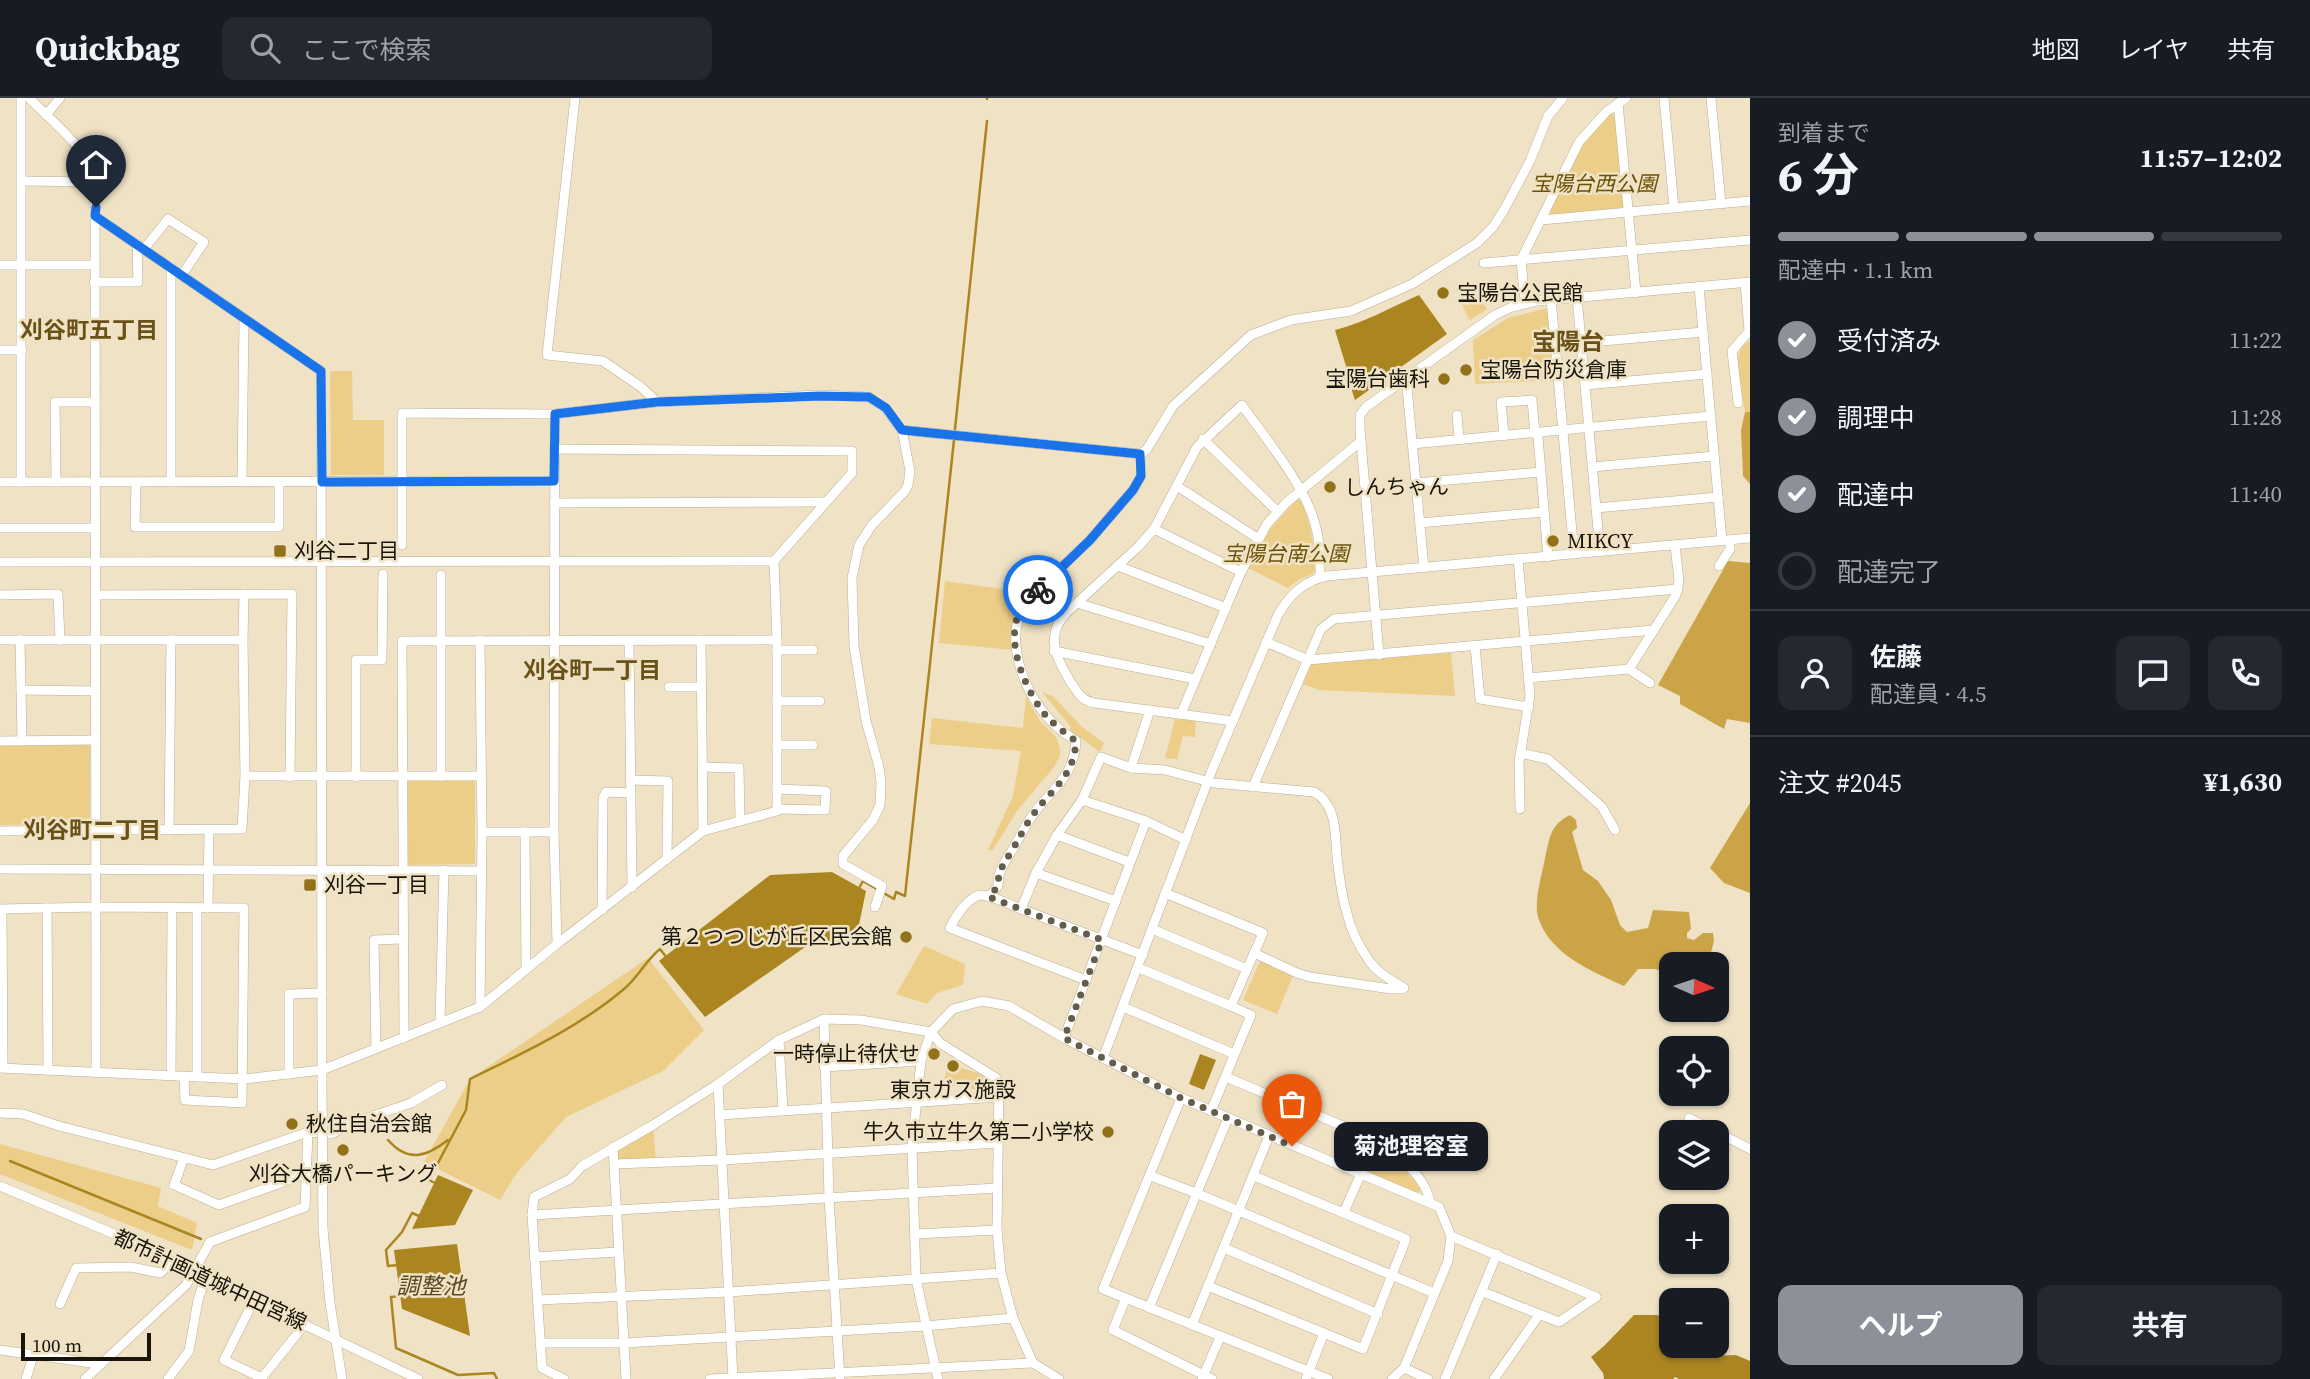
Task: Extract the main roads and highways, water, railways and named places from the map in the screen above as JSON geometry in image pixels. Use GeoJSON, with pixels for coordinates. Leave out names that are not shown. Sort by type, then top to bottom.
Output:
{"type":"FeatureCollection","features":[{"type":"Feature","properties":{"kind":"water"},"geometry":{"type":"Polygon","coordinates":[[[1419,295],[1447,334],[1355,400],[1352,391],[1356,376],[1349,376],[1335,330],[1367,319],[1419,295]]]}},
{"type":"Feature","properties":{"kind":"water"},"geometry":{"type":"Polygon","coordinates":[[[832,872],[866,891],[856,939],[811,943],[705,1017],[659,961],[770,875],[832,872]]]}},
{"type":"Feature","properties":{"kind":"water"},"geometry":{"type":"Polygon","coordinates":[[[1200,1054],[1216,1060],[1204,1090],[1189,1084],[1200,1054]]]}},
{"type":"Feature","properties":{"kind":"water","name":"調整池"},"geometry":{"type":"Polygon","coordinates":[[[438,1175],[473,1190],[455,1225],[412,1229],[438,1175]]]}},
{"type":"Feature","properties":{"kind":"water","name":"調整池"},"geometry":{"type":"Polygon","coordinates":[[[457,1244],[470,1336],[402,1309],[394,1250],[457,1244]]]}},
{"type":"Feature","properties":{"kind":"water"},"geometry":{"type":"Polygon","coordinates":[[[1634,1315],[1657,1315],[1659,1358],[1729,1358],[1729,1355],[1736,1355],[1750,1361],[1750,1379],[1604,1379],[1603,1373],[1591,1357],[1634,1315]]]}},
{"type":"Feature","properties":{"kind":"waterway"},"geometry":{"type":"LineString","coordinates":[[955,429],[987,121]]}},
{"type":"Feature","properties":{"kind":"waterway"},"geometry":{"type":"LineString","coordinates":[[858,890],[863,881],[894,899],[896,892],[905,896],[954,440]]}},
{"type":"Feature","properties":{"kind":"waterway"},"geometry":{"type":"LineString","coordinates":[[437,1184],[429,1180],[466,1110],[470,1079],[550,1039],[588,1016],[629,985],[660,949],[667,958]]}},
{"type":"Feature","properties":{"kind":"waterway"},"geometry":{"type":"LineString","coordinates":[[388,1140],[410,1155],[425,1154],[448,1140]]}},
{"type":"Feature","properties":{"kind":"waterway"},"geometry":{"type":"LineString","coordinates":[[10,1161],[201,1239]]}},
{"type":"Feature","properties":{"kind":"waterway"},"geometry":{"type":"LineString","coordinates":[[398,1265],[388,1266],[386,1250],[402,1232],[412,1213],[419,1216]]}},
{"type":"Feature","properties":{"kind":"waterway"},"geometry":{"type":"LineString","coordinates":[[401,1296],[391,1297],[396,1348],[458,1375],[494,1373],[497,1379]]}},
{"type":"Feature","properties":{"kind":"place","name":"宝陽台公民館"},"geometry":{"type":"Point","coordinates":[1443,293]}},
{"type":"Feature","properties":{"kind":"place","name":"宝陽台防災倉庫"},"geometry":{"type":"Point","coordinates":[1466,370]}},
{"type":"Feature","properties":{"kind":"place","name":"宝陽台歯科"},"geometry":{"type":"Point","coordinates":[1444,379]}},
{"type":"Feature","properties":{"kind":"place","name":"しんちゃん"},"geometry":{"type":"Point","coordinates":[1330,487]}},
{"type":"Feature","properties":{"kind":"place","name":"MIKCY"},"geometry":{"type":"Point","coordinates":[1553,541]}},
{"type":"Feature","properties":{"kind":"place","name":"刈谷二丁目"},"geometry":{"type":"Point","coordinates":[280,551]}},
{"type":"Feature","properties":{"kind":"place","name":"刈谷一丁目"},"geometry":{"type":"Point","coordinates":[310,885]}},
{"type":"Feature","properties":{"kind":"place","name":"第２つつじが丘区民会館"},"geometry":{"type":"Point","coordinates":[906,937]}},
{"type":"Feature","properties":{"kind":"place","name":"一時停止待伏せ"},"geometry":{"type":"Point","coordinates":[934,1054]}},
{"type":"Feature","properties":{"kind":"place","name":"東京ガス施設"},"geometry":{"type":"Point","coordinates":[953,1066]}},
{"type":"Feature","properties":{"kind":"place","name":"秋住自治会館"},"geometry":{"type":"Point","coordinates":[292,1124]}},
{"type":"Feature","properties":{"kind":"place","name":"牛久市立牛久第二小学校"},"geometry":{"type":"Point","coordinates":[1108,1132]}},
{"type":"Feature","properties":{"kind":"place","name":"菊池理容室"},"geometry":{"type":"Point","coordinates":[1292,1146]}},
{"type":"Feature","properties":{"kind":"place","name":"刈谷大橋パーキング"},"geometry":{"type":"Point","coordinates":[343,1150]}},
{"type":"Feature","properties":{"kind":"district","name":"刈谷町五丁目"},"geometry":{"type":"Point","coordinates":[89,330]}},
{"type":"Feature","properties":{"kind":"district","name":"宝陽台"},"geometry":{"type":"Point","coordinates":[1568,342]}},
{"type":"Feature","properties":{"kind":"district","name":"刈谷町一丁目"},"geometry":{"type":"Point","coordinates":[592,670]}},
{"type":"Feature","properties":{"kind":"district","name":"刈谷町二丁目"},"geometry":{"type":"Point","coordinates":[92,830]}},
{"type":"Feature","properties":{"kind":"park label","name":"宝陽台西公園"},"geometry":{"type":"Point","coordinates":[1594,184]}},
{"type":"Feature","properties":{"kind":"park label","name":"宝陽台南公園"},"geometry":{"type":"Point","coordinates":[1286,554]}}]}
